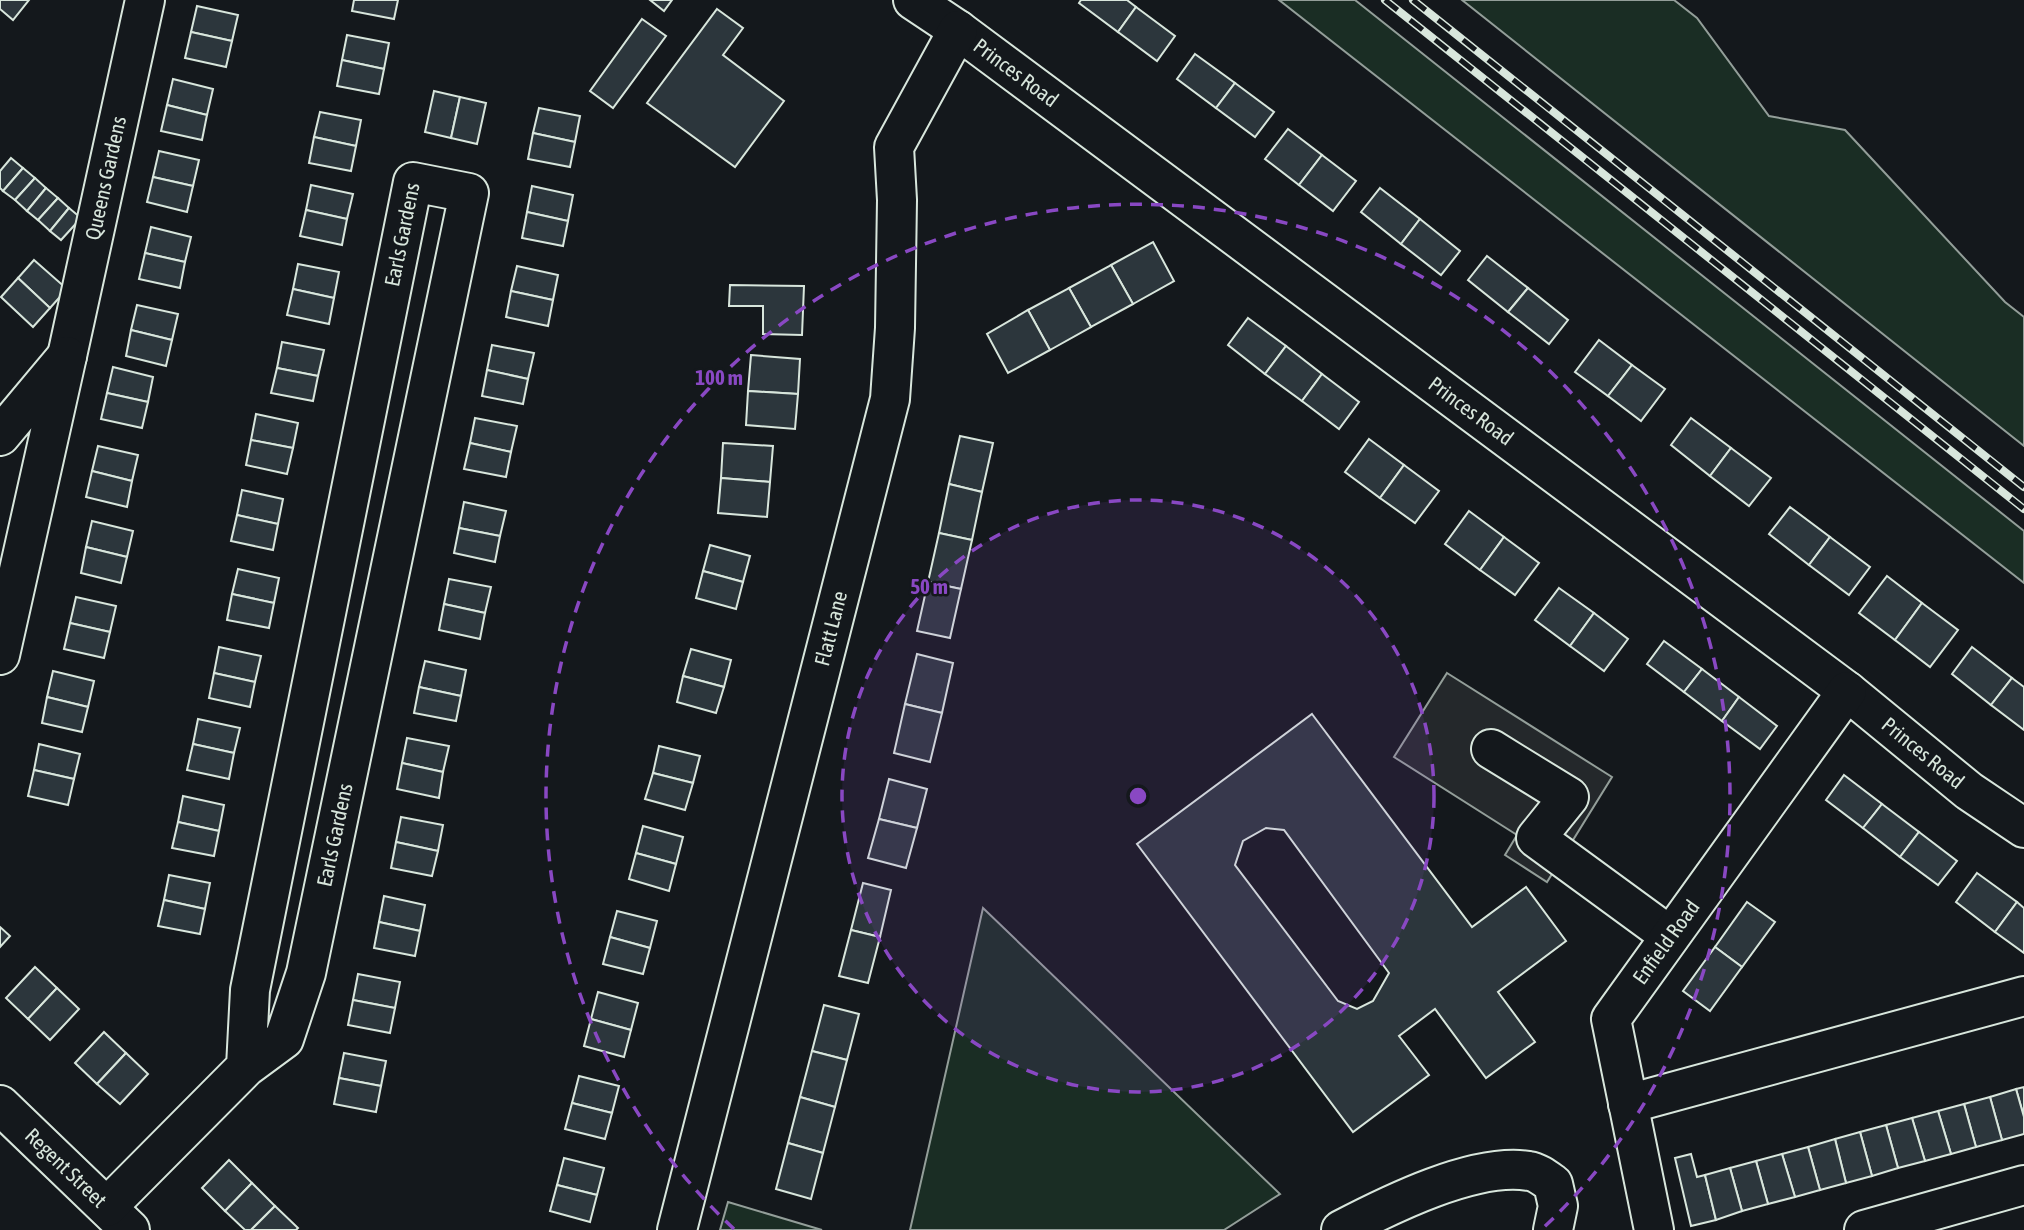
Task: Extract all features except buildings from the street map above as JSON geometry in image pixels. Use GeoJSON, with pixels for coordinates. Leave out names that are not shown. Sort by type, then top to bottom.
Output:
{"type":"FeatureCollection","features":[{"type":"Feature","properties":{"kind":"street","name":"Queens Gardens"},"geometry":{"type":"LineString","coordinates":[[0,654],[145,0]]}},
{"type":"Feature","properties":{"kind":"street","name":"Princes Road"},"geometry":{"type":"LineString","coordinates":[[913,0],[958,30],[1847,691],[1969,792],[2024,828]]}},
{"type":"Feature","properties":{"kind":"street","name":"Flatt Lane"},"geometry":{"type":"LineString","coordinates":[[677,1230],[890,399],[895,328],[897,213],[894,147],[958,30]]}},
{"type":"Feature","properties":{"kind":"street","name":"Earls Gardens"},"geometry":{"type":"LineString","coordinates":[[118,1219],[246,1067],[284,1039],[306,974],[469,193],[413,182],[250,990],[246,1067]]}},
{"type":"Feature","properties":{"kind":"street","name":"Queens Gardens"},"geometry":{"type":"LineString","coordinates":[[0,436],[67,356]]}},
{"type":"Feature","properties":{"kind":"street"},"geometry":{"type":"LineString","coordinates":[[335,571],[387,582]]}},
{"type":"Feature","properties":{"kind":"street","name":"Enfield Road"},"geometry":{"type":"LineString","coordinates":[[1654,1230],[1611,1019],[1847,691]]}},
{"type":"Feature","properties":{"kind":"street"},"geometry":{"type":"LineString","coordinates":[[1490,749],[1569,797],[1536,838],[1670,936]]}},
{"type":"Feature","properties":{"kind":"street"},"geometry":{"type":"LineString","coordinates":[[1628,1104],[2024,996]]}},
{"type":"Feature","properties":{"kind":"street","name":"Regent Street"},"geometry":{"type":"LineString","coordinates":[[0,1105],[118,1219]]}},
{"type":"Feature","properties":{"kind":"street"},"geometry":{"type":"LineString","coordinates":[[1341,1230],[1395,1202],[1490,1170],[1532,1171],[1553,1184],[1558,1206],[1553,1230]]}},
{"type":"Feature","properties":{"kind":"street"},"geometry":{"type":"LineString","coordinates":[[1864,1230],[2024,1185]]}},
{"type":"Feature","properties":{"kind":"green space"},"geometry":{"type":"Polygon","coordinates":[[[1279,0],[1355,0],[2024,531],[2024,583],[1279,0]]]}},
{"type":"Feature","properties":{"kind":"green space"},"geometry":{"type":"Polygon","coordinates":[[[1462,0],[1674,0],[1697,18],[1769,116],[1845,130],[2005,302],[2024,317],[2024,446],[1462,0]]]}},
{"type":"Feature","properties":{"kind":"green space"},"geometry":{"type":"Polygon","coordinates":[[[983,908],[1280,1194],[1224,1230],[910,1230],[983,908]]]}},
{"type":"Feature","properties":{"kind":"green space"},"geometry":{"type":"Polygon","coordinates":[[[728,1202],[822,1230],[720,1230],[728,1202]]]}},
{"type":"Feature","properties":{"kind":"shaded area"},"geometry":{"type":"Polygon","coordinates":[[[1447,673],[1612,777],[1547,882],[1505,855],[1517,835],[1394,757],[1447,673]]]}},
{"type":"Feature","properties":{"kind":"railway"},"geometry":{"type":"LineString","coordinates":[[1385,0],[2024,509]]}},
{"type":"Feature","properties":{"kind":"railway"},"geometry":{"type":"LineString","coordinates":[[1413,0],[2024,487]]}}]}
